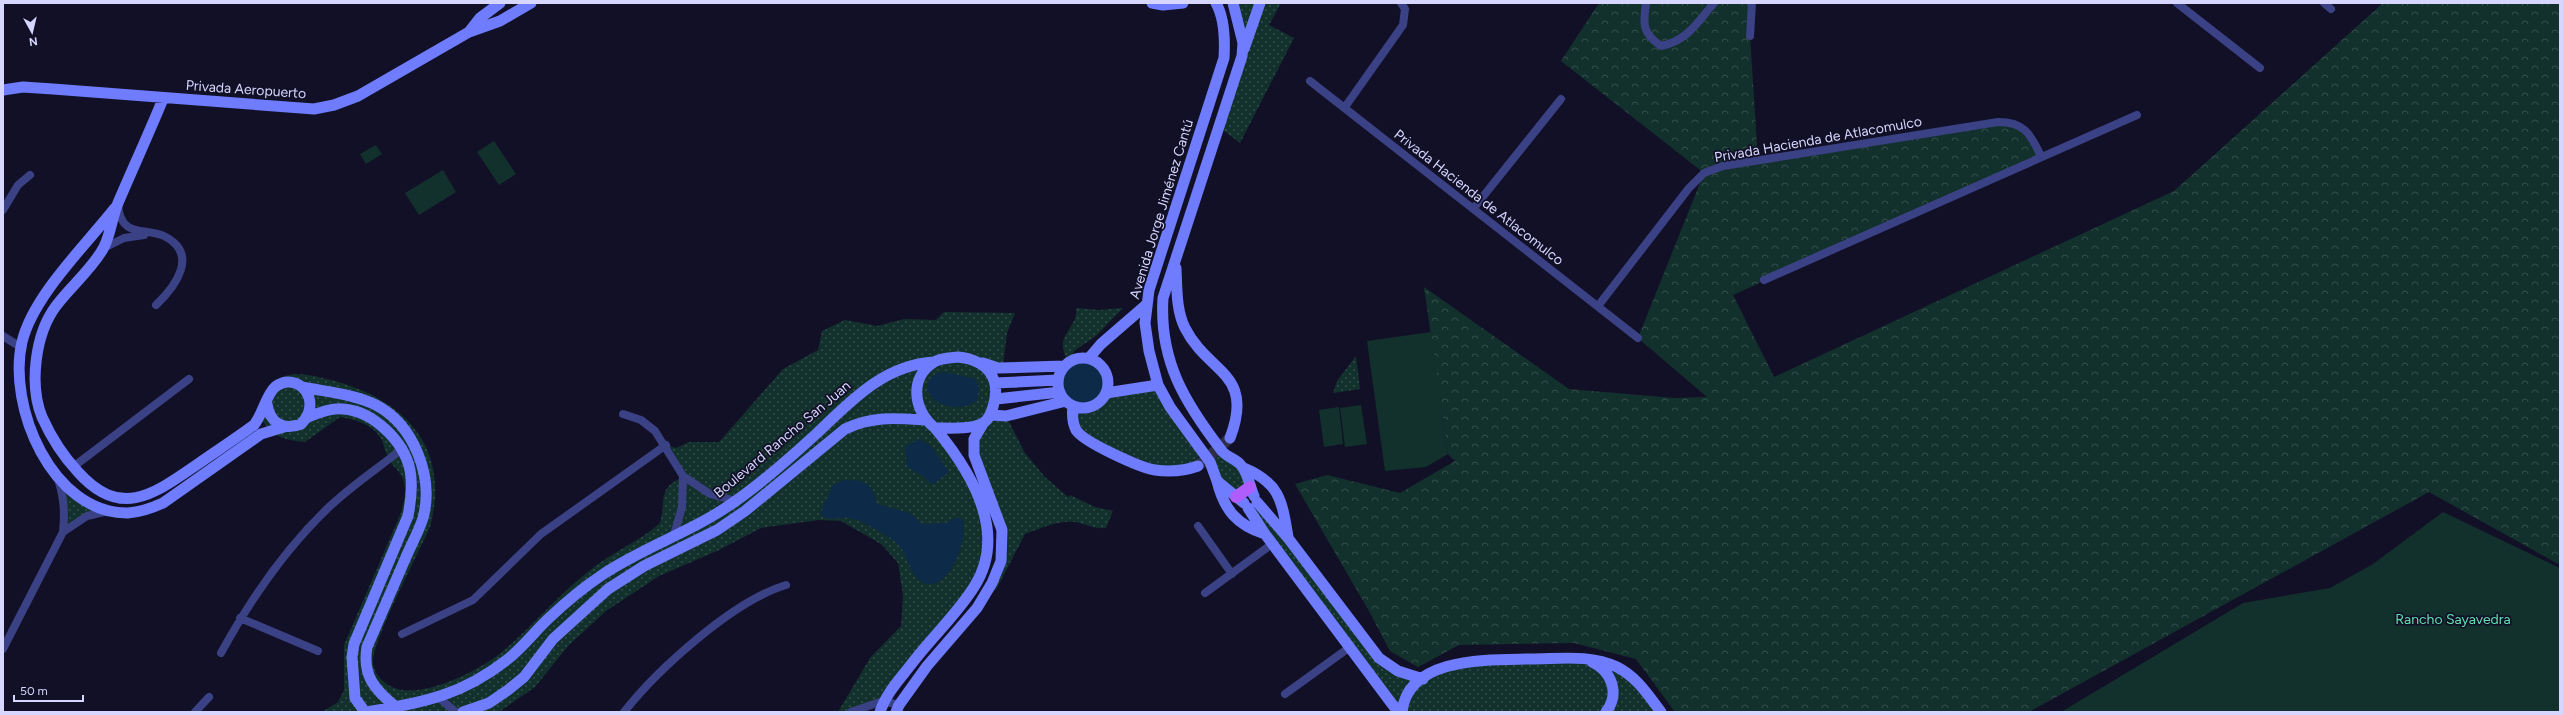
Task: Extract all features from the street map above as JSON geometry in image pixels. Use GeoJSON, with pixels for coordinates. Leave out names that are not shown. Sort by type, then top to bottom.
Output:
{"type":"FeatureCollection","features":[{"type":"Feature","properties":{"kind":"street","name":"Privada Aeropuerto"},"geometry":{"type":"LineString","coordinates":[[469,32],[480,18],[500,3]]}},
{"type":"Feature","properties":{"kind":"street","name":"Privada Aeropuerto"},"geometry":{"type":"LineString","coordinates":[[3,90],[23,87],[163,99],[314,109],[334,105],[358,96],[469,32],[500,21],[531,3]]}},
{"type":"Feature","properties":{"kind":"street"},"geometry":{"type":"LineString","coordinates":[[1152,3],[1163,5],[1183,3]]}},
{"type":"Feature","properties":{"kind":"street","name":"Avenida Jorge Jiménez Cantú"},"geometry":{"type":"LineString","coordinates":[[1233,3],[1242,43],[1242,56],[1164,298],[1162,320],[1165,345],[1173,375],[1180,388],[1223,453],[1244,468],[1272,484],[1284,511],[1288,538]]}},
{"type":"Feature","properties":{"kind":"street"},"geometry":{"type":"LineString","coordinates":[[1242,56],[1260,3]]}},
{"type":"Feature","properties":{"kind":"street"},"geometry":{"type":"LineString","coordinates":[[1345,107],[1403,25],[1405,9],[1401,3]]}},
{"type":"Feature","properties":{"kind":"street"},"geometry":{"type":"LineString","coordinates":[[1646,3],[1645,26],[1649,38],[1661,46],[1675,43],[1689,33],[1714,3]]}},
{"type":"Feature","properties":{"kind":"street"},"geometry":{"type":"LineString","coordinates":[[1750,36],[1752,3]]}},
{"type":"Feature","properties":{"kind":"street"},"geometry":{"type":"LineString","coordinates":[[2177,3],[2260,68]]}},
{"type":"Feature","properties":{"kind":"street"},"geometry":{"type":"LineString","coordinates":[[2324,3],[2331,9]]}},
{"type":"Feature","properties":{"kind":"street","name":"Avenida Jorge Jiménez Cantú"},"geometry":{"type":"LineString","coordinates":[[1217,4],[1225,43],[1224,58],[1146,306],[1145,323],[1148,351],[1158,385],[1170,407],[1210,462],[1221,497],[1233,516],[1248,528],[1265,534]]}},
{"type":"Feature","properties":{"kind":"street","name":"Privada Hacienda de Atlacomulco"},"geometry":{"type":"LineString","coordinates":[[1310,81],[1638,338]]}},
{"type":"Feature","properties":{"kind":"street"},"geometry":{"type":"LineString","coordinates":[[163,99],[118,205],[103,249],[55,307],[42,334],[36,364],[37,390],[42,416],[56,444],[73,467],[88,483],[104,494],[120,499],[138,498],[158,492],[254,425],[272,391],[284,383],[294,383],[302,387],[353,396],[377,405],[398,422],[413,442],[422,465],[426,494],[423,518],[367,647],[366,671],[371,684],[396,707]]}},
{"type":"Feature","properties":{"kind":"street","name":"Privada Hacienda de Atlacomulco"},"geometry":{"type":"LineString","coordinates":[[1473,209],[1562,99]]}},
{"type":"Feature","properties":{"kind":"street"},"geometry":{"type":"LineString","coordinates":[[1764,280],[2041,156],[2137,115]]}},
{"type":"Feature","properties":{"kind":"street","name":"Privada Hacienda de Atlacomulco"},"geometry":{"type":"LineString","coordinates":[[1598,306],[1689,188],[1704,173],[1723,166],[1998,122],[2012,122],[2021,126],[2032,136],[2041,156]]}},
{"type":"Feature","properties":{"kind":"street"},"geometry":{"type":"LineString","coordinates":[[3,210],[18,186],[30,175]]}},
{"type":"Feature","properties":{"kind":"street"},"geometry":{"type":"LineString","coordinates":[[118,205],[119,216],[125,224],[136,230],[150,234],[162,235],[176,244],[181,259],[176,284],[156,305]]}},
{"type":"Feature","properties":{"kind":"street"},"geometry":{"type":"LineString","coordinates":[[118,205],[43,297],[32,317],[22,348],[19,368],[23,403],[42,455],[58,479],[79,496],[111,511],[128,513],[144,510],[163,503],[261,434],[284,427],[293,427],[326,410],[344,409],[366,416],[387,431],[402,449],[410,469],[412,494],[408,516],[354,644],[355,698],[366,712]]}},
{"type":"Feature","properties":{"kind":"street"},"geometry":{"type":"LineString","coordinates":[[103,249],[124,238],[150,234]]}},
{"type":"Feature","properties":{"kind":"street"},"geometry":{"type":"LineString","coordinates":[[1176,262],[1179,310],[1185,329],[1196,344],[1223,370],[1232,384],[1237,399],[1237,419],[1230,438]]}},
{"type":"Feature","properties":{"kind":"street"},"geometry":{"type":"LineString","coordinates":[[1089,358],[1101,344],[1146,306]]}},
{"type":"Feature","properties":{"kind":"street"},"geometry":{"type":"LineString","coordinates":[[3,336],[22,348],[39,352]]}},
{"type":"Feature","properties":{"kind":"street","name":"Boulevard Rancho San Juan"},"geometry":{"type":"LineString","coordinates":[[366,712],[439,698],[466,686],[509,658],[549,618],[601,575],[636,554],[706,520],[736,501],[814,436],[849,401],[894,371],[908,366],[958,357],[981,362],[998,368],[1043,368],[1064,366]]}},
{"type":"Feature","properties":{"kind":"street"},"geometry":{"type":"LineString","coordinates":[[999,399],[1040,395],[1066,400],[1085,408],[1092,406],[1099,402],[1106,393],[1109,381],[1107,374],[1097,362],[1089,358],[1072,360],[1064,366],[1058,380],[1066,400],[1076,431],[1087,439],[1141,466],[1170,472],[1186,470],[1198,466]]}},
{"type":"Feature","properties":{"kind":"street"},"geometry":{"type":"LineString","coordinates":[[924,420],[916,396],[924,372],[934,362]]}},
{"type":"Feature","properties":{"kind":"street"},"geometry":{"type":"LineString","coordinates":[[851,712],[883,701],[897,708],[927,666],[977,608],[992,583],[1001,561],[1002,530],[974,455],[974,439],[999,399],[999,383],[981,362]]}},
{"type":"Feature","properties":{"kind":"street"},"geometry":{"type":"LineString","coordinates":[[73,467],[189,379]]}},
{"type":"Feature","properties":{"kind":"street"},"geometry":{"type":"LineString","coordinates":[[999,383],[1058,380]]}},
{"type":"Feature","properties":{"kind":"street"},"geometry":{"type":"LineString","coordinates":[[1106,393],[1158,385]]}},
{"type":"Feature","properties":{"kind":"street"},"geometry":{"type":"LineString","coordinates":[[302,387],[311,401],[308,418]]}},
{"type":"Feature","properties":{"kind":"street"},"geometry":{"type":"LineString","coordinates":[[935,428],[971,426],[987,418],[1006,416],[1042,408],[1066,400]]}},
{"type":"Feature","properties":{"kind":"street"},"geometry":{"type":"LineString","coordinates":[[266,404],[268,414],[275,423],[284,427]]}},
{"type":"Feature","properties":{"kind":"street"},"geometry":{"type":"LineString","coordinates":[[623,414],[641,420],[655,431],[666,445],[684,476],[710,494],[736,501]]}},
{"type":"Feature","properties":{"kind":"street"},"geometry":{"type":"LineString","coordinates":[[463,712],[489,703],[524,677],[557,635],[608,589],[644,566],[717,530],[745,511],[845,429],[861,421],[879,417],[924,420],[935,428],[958,458],[977,492],[987,529],[988,558],[976,585],[961,606],[918,655],[883,701],[880,712]]}},
{"type":"Feature","properties":{"kind":"street"},"geometry":{"type":"LineString","coordinates":[[402,634],[472,600],[541,534],[666,445]]}},
{"type":"Feature","properties":{"kind":"street"},"geometry":{"type":"LineString","coordinates":[[221,653],[240,618],[271,572],[327,508],[361,479],[402,449]]}},
{"type":"Feature","properties":{"kind":"street"},"geometry":{"type":"LineString","coordinates":[[1210,462],[1223,453]]}},
{"type":"Feature","properties":{"kind":"street"},"geometry":{"type":"LineString","coordinates":[[1244,468],[1249,500],[1265,534],[1398,712]]}},
{"type":"Feature","properties":{"kind":"street"},"geometry":{"type":"LineString","coordinates":[[674,535],[682,507],[684,476]]}},
{"type":"Feature","properties":{"kind":"street"},"geometry":{"type":"LineString","coordinates":[[3,649],[62,532],[64,505],[58,479]]}},
{"type":"Feature","properties":{"kind":"street"},"geometry":{"type":"LineString","coordinates":[[1217,481],[1249,500],[1288,538],[1379,658],[1398,671],[1423,679]]}},
{"type":"Feature","properties":{"kind":"street"},"geometry":{"type":"LineString","coordinates":[[62,532],[87,516],[111,511]]}},
{"type":"Feature","properties":{"kind":"street"},"geometry":{"type":"LineString","coordinates":[[1198,526],[1232,574]]}},
{"type":"Feature","properties":{"kind":"street"},"geometry":{"type":"LineString","coordinates":[[1205,593],[1272,544]]}},
{"type":"Feature","properties":{"kind":"street"},"geometry":{"type":"LineString","coordinates":[[624,712],[672,662],[721,620],[751,600],[768,591],[786,586]]}},
{"type":"Feature","properties":{"kind":"street"},"geometry":{"type":"LineString","coordinates":[[240,618],[318,651]]}},
{"type":"Feature","properties":{"kind":"street"},"geometry":{"type":"LineString","coordinates":[[1285,694],[1350,647]]}},
{"type":"Feature","properties":{"kind":"street"},"geometry":{"type":"LineString","coordinates":[[1582,658],[1601,666],[1610,677],[1613,690],[1611,705],[1606,712]]}},
{"type":"Feature","properties":{"kind":"street"},"geometry":{"type":"LineString","coordinates":[[1402,712],[1403,702],[1411,690],[1423,679],[1446,667],[1467,661],[1582,658],[1618,667],[1638,680],[1661,712]]}},
{"type":"Feature","properties":{"kind":"street"},"geometry":{"type":"LineString","coordinates":[[354,687],[371,684]]}},
{"type":"Feature","properties":{"kind":"street"},"geometry":{"type":"LineString","coordinates":[[195,712],[209,697]]}},
{"type":"Feature","properties":{"kind":"street"},"geometry":{"type":"LineString","coordinates":[[439,698],[456,712]]}},
{"type":"Feature","properties":{"kind":"green space"},"geometry":{"type":"Polygon","coordinates":[[[1233,3],[1281,3],[1269,25],[1294,38],[1240,143],[1219,127],[1242,56],[1233,3]]]}},
{"type":"Feature","properties":{"kind":"green space"},"geometry":{"type":"Polygon","coordinates":[[[1599,3],[1752,3],[1750,36],[1758,160],[1998,122],[2021,126],[2041,156],[1733,295],[1774,377],[2174,191],[2383,3],[2560,3],[2560,565],[2429,492],[2029,712],[1675,712],[1636,659],[1574,643],[1459,645],[1418,667],[1390,651],[1369,611],[1295,484],[1327,475],[1400,493],[1455,461],[1448,454],[1424,287],[1569,389],[1674,398],[1707,397],[1638,338],[1704,173],[1561,61],[1599,3]]]}},
{"type":"Feature","properties":{"kind":"green space"},"geometry":{"type":"Polygon","coordinates":[[[494,141],[516,174],[499,185],[477,152],[494,141]]]}},
{"type":"Feature","properties":{"kind":"green space"},"geometry":{"type":"Polygon","coordinates":[[[376,145],[382,154],[366,164],[360,154],[376,145]]]}},
{"type":"Feature","properties":{"kind":"green space"},"geometry":{"type":"Polygon","coordinates":[[[443,170],[456,192],[419,215],[405,193],[443,170]]]}},
{"type":"Feature","properties":{"kind":"green space"},"geometry":{"type":"Polygon","coordinates":[[[1076,308],[1099,310],[1123,308],[1096,336],[1074,351],[1072,360],[1069,362],[1064,353],[1063,345],[1064,339],[1074,322],[1076,308]]]}},
{"type":"Feature","properties":{"kind":"green space"},"geometry":{"type":"Polygon","coordinates":[[[944,312],[1015,313],[1007,333],[1003,365],[990,372],[991,415],[1006,416],[1025,453],[1045,477],[1068,497],[1070,495],[1095,507],[1113,511],[1106,528],[1098,528],[1075,522],[1062,522],[1025,534],[997,588],[977,608],[992,583],[1002,530],[974,455],[984,423],[935,428],[958,458],[987,529],[976,585],[883,701],[851,712],[838,712],[870,658],[901,626],[903,595],[898,563],[881,544],[841,521],[819,520],[761,528],[719,550],[659,576],[606,611],[568,646],[535,687],[499,712],[322,712],[338,702],[344,690],[344,645],[400,515],[404,501],[405,486],[401,475],[392,464],[377,432],[368,425],[340,417],[305,442],[284,438],[270,430],[260,418],[268,392],[273,383],[277,380],[295,374],[321,377],[354,387],[378,398],[398,412],[415,429],[427,449],[434,472],[435,498],[430,527],[397,596],[374,653],[373,663],[375,671],[382,681],[392,687],[404,690],[418,690],[434,687],[450,681],[480,667],[493,659],[589,571],[659,524],[662,515],[664,495],[668,487],[683,476],[666,445],[676,448],[689,442],[719,442],[783,369],[818,350],[822,331],[845,320],[877,326],[904,319],[936,320],[944,312]]]}},
{"type":"Feature","properties":{"kind":"green space"},"geometry":{"type":"Polygon","coordinates":[[[1431,332],[1448,454],[1426,467],[1385,471],[1367,341],[1431,332]]]}},
{"type":"Feature","properties":{"kind":"green space"},"geometry":{"type":"Polygon","coordinates":[[[1356,356],[1360,389],[1333,393],[1337,381],[1356,356]]]}},
{"type":"Feature","properties":{"kind":"green space"},"geometry":{"type":"Polygon","coordinates":[[[1158,385],[1198,444],[1198,466],[1170,471],[1087,439],[1072,418],[1073,406],[1158,385]]]}},
{"type":"Feature","properties":{"kind":"green space"},"geometry":{"type":"Polygon","coordinates":[[[1361,405],[1367,444],[1345,447],[1340,408],[1361,405]]]}},
{"type":"Feature","properties":{"kind":"green space"},"geometry":{"type":"Polygon","coordinates":[[[1339,407],[1343,444],[1324,447],[1319,410],[1339,407]]]}},
{"type":"Feature","properties":{"kind":"green space"},"geometry":{"type":"Polygon","coordinates":[[[1223,453],[1231,458],[1250,487],[1229,492],[1210,462],[1223,453]]]}},
{"type":"Feature","properties":{"kind":"green space"},"geometry":{"type":"Polygon","coordinates":[[[58,479],[111,511],[87,516],[63,532],[58,479]]]}},
{"type":"Feature","properties":{"kind":"green space"},"geometry":{"type":"Polygon","coordinates":[[[1260,506],[1379,658],[1416,678],[1446,667],[1582,658],[1618,667],[1661,712],[1398,712],[1251,512],[1260,506]]]}},
{"type":"Feature","properties":{"kind":"green space","name":"Rancho Sayavedra"},"geometry":{"type":"Polygon","coordinates":[[[2443,512],[2560,568],[2560,712],[2061,712],[2243,603],[2330,588],[2373,564],[2443,512]]]}},
{"type":"Feature","properties":{"kind":"water"},"geometry":{"type":"Polygon","coordinates":[[[1078,358],[1088,358],[1101,365],[1108,378],[1108,388],[1101,401],[1088,408],[1078,408],[1069,404],[1062,397],[1058,388],[1058,378],[1062,369],[1069,362],[1078,358]]]}},
{"type":"Feature","properties":{"kind":"water"},"geometry":{"type":"Polygon","coordinates":[[[943,372],[974,378],[979,387],[977,401],[971,404],[956,407],[941,404],[934,400],[927,387],[932,376],[943,372]]]}},
{"type":"Feature","properties":{"kind":"water"},"geometry":{"type":"Polygon","coordinates":[[[919,439],[931,446],[949,472],[932,485],[923,476],[907,467],[905,447],[919,439]]]}},
{"type":"Feature","properties":{"kind":"water"},"geometry":{"type":"Polygon","coordinates":[[[844,480],[857,481],[866,484],[873,491],[877,504],[910,513],[922,524],[946,523],[957,517],[963,520],[963,533],[959,552],[954,564],[940,581],[935,584],[926,584],[920,581],[913,572],[901,548],[888,536],[858,520],[849,518],[830,519],[820,514],[833,485],[844,480]]]}},
{"type":"Feature","properties":{"kind":"tunnel"},"geometry":{"type":"LineString","coordinates":[[1198,466],[1230,438]]}}]}
